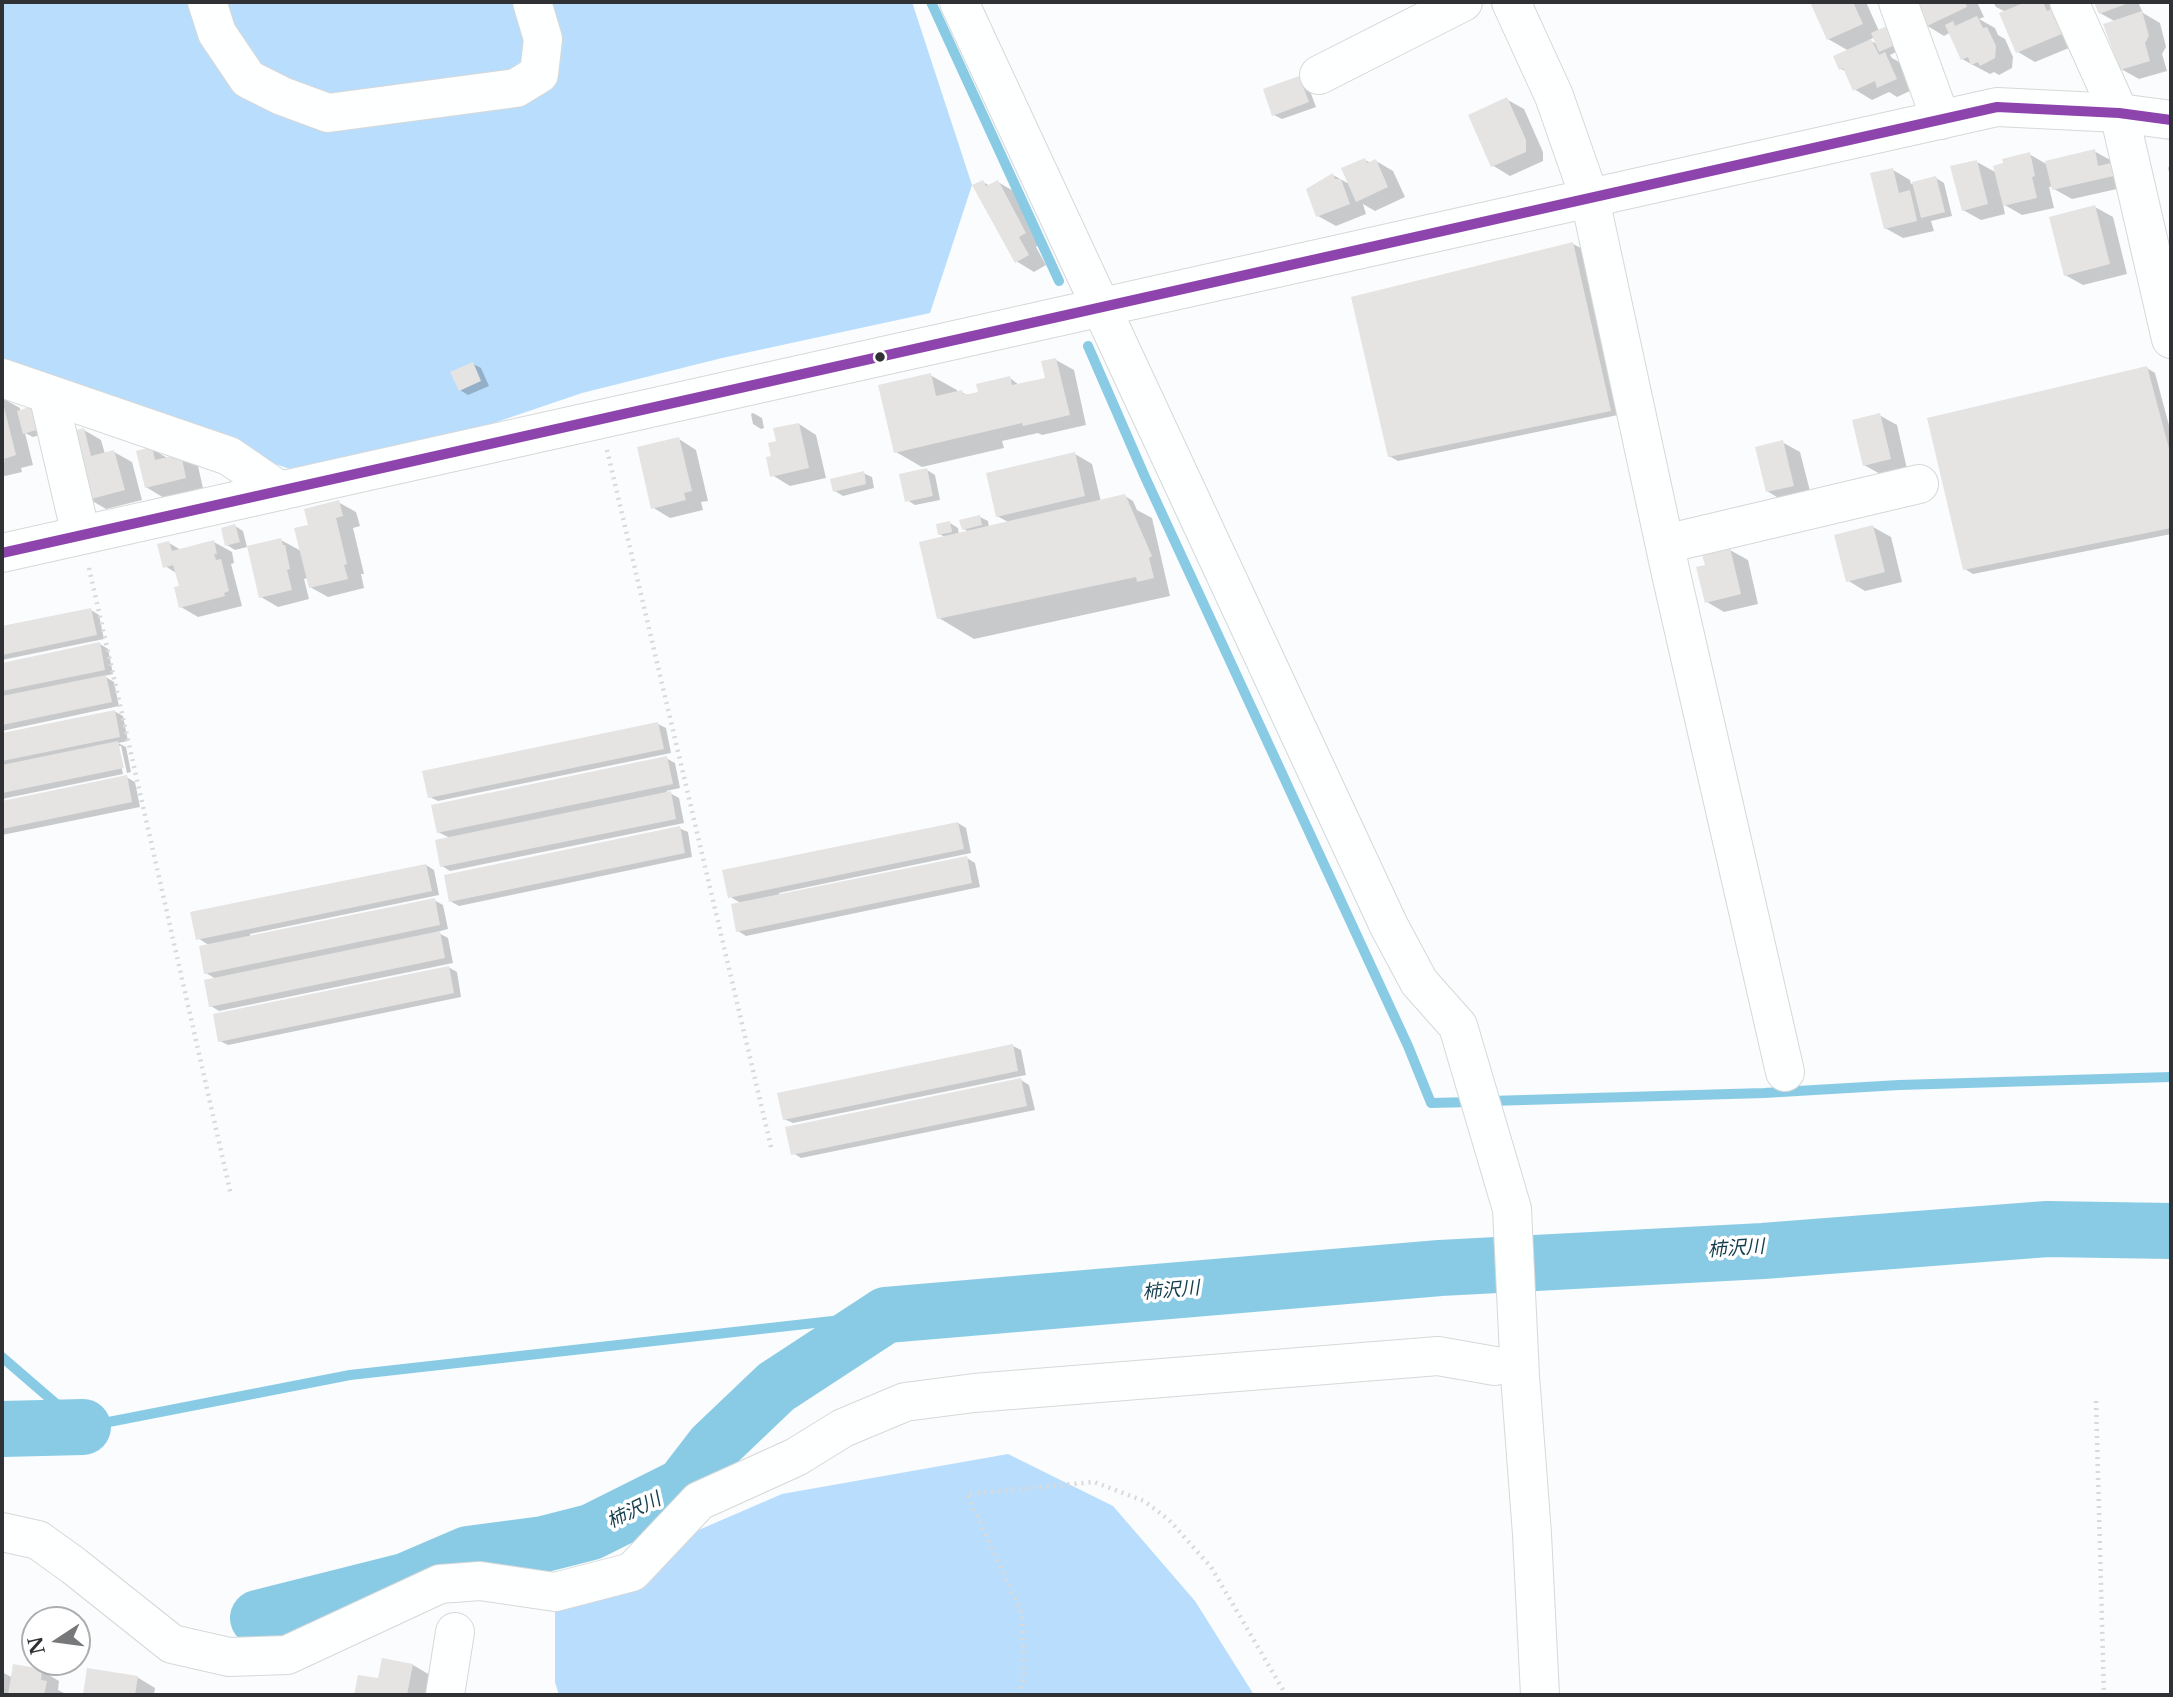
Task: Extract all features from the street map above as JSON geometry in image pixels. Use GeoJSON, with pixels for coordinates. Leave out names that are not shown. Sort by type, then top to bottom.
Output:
{"type":"FeatureCollection","features":[{"type":"Feature","properties":{"kind":"street"},"geometry":{"type":"LineString","coordinates":[[207,2],[217,33],[248,79],[282,96],[328,113],[516,88],[539,74],[543,39],[532,2]]}},
{"type":"Feature","properties":{"kind":"street"},"geometry":{"type":"LineString","coordinates":[[959,2],[1389,926],[1419,982],[1458,1026],[1512,1209],[1507,1371],[1532,1534],[1540,1695]]}},
{"type":"Feature","properties":{"kind":"street"},"geometry":{"type":"LineString","coordinates":[[1319,75],[1463,2]]}},
{"type":"Feature","properties":{"kind":"street"},"geometry":{"type":"LineString","coordinates":[[1511,2],[1554,96],[1590,199],[1785,1072]]}},
{"type":"Feature","properties":{"kind":"street"},"geometry":{"type":"LineString","coordinates":[[1898,2],[1941,120]]}},
{"type":"Feature","properties":{"kind":"street"},"geometry":{"type":"LineString","coordinates":[[2069,2],[2119,113],[2171,339]]}},
{"type":"Feature","properties":{"kind":"street"},"geometry":{"type":"LineString","coordinates":[[2,553],[1997,107],[2119,113],[2171,121]]}},
{"type":"Feature","properties":{"kind":"street"},"geometry":{"type":"LineString","coordinates":[[2,378],[229,456],[280,491]]}},
{"type":"Feature","properties":{"kind":"street"},"geometry":{"type":"LineString","coordinates":[[48,394],[81,535]]}},
{"type":"Feature","properties":{"kind":"street"},"geometry":{"type":"LineString","coordinates":[[1665,544],[1919,484]]}},
{"type":"Feature","properties":{"kind":"street"},"geometry":{"type":"LineString","coordinates":[[2,1532],[38,1541],[74,1566],[172,1644],[229,1657],[287,1655],[440,1584],[480,1581],[555,1592],[632,1572],[699,1501],[796,1457],[842,1428],[905,1402],[974,1393],[1438,1356],[1507,1371]]}},
{"type":"Feature","properties":{"kind":"street"},"geometry":{"type":"LineString","coordinates":[[445,1695],[455,1632]]}},
{"type":"Feature","properties":{"kind":"path"},"geometry":{"type":"LineString","coordinates":[[600,419],[772,1151]]}},
{"type":"Feature","properties":{"kind":"path"},"geometry":{"type":"LineString","coordinates":[[81,535],[231,1195]]}},
{"type":"Feature","properties":{"kind":"path"},"geometry":{"type":"LineString","coordinates":[[2096,1401],[2104,1695]]}},
{"type":"Feature","properties":{"kind":"path"},"geometry":{"type":"LineString","coordinates":[[1018,1695],[1024,1678],[1022,1614],[967,1494],[1094,1482],[1144,1502],[1169,1520],[1211,1567],[1286,1695]]}},
{"type":"Feature","properties":{"kind":"shaded area"},"geometry":{"type":"Polygon","coordinates":[[[2,2],[912,2],[972,185],[930,313],[722,358],[582,393],[323,481],[2,366],[2,2]]]}},
{"type":"Feature","properties":{"kind":"shaded area"},"geometry":{"type":"Polygon","coordinates":[[[1008,1454],[1113,1506],[1195,1601],[1254,1695],[559,1695],[555,1682],[555,1592],[782,1494],[1008,1454]]]}},
{"type":"Feature","properties":{"kind":"building"},"geometry":{"type":"Polygon","coordinates":[[[1810,2],[1853,2],[1863,24],[1827,40],[1810,2]]]}},
{"type":"Feature","properties":{"kind":"building"},"geometry":{"type":"Polygon","coordinates":[[[1914,2],[1965,2],[1967,7],[1925,27],[1914,2]]]}},
{"type":"Feature","properties":{"kind":"building"},"geometry":{"type":"Polygon","coordinates":[[[2026,2],[2043,2],[2047,11],[2054,8],[2064,33],[2016,53],[1999,13],[2026,2]]]}},
{"type":"Feature","properties":{"kind":"building"},"geometry":{"type":"Polygon","coordinates":[[[2094,2],[2125,2],[2126,4],[2099,14],[2094,2]]]}},
{"type":"Feature","properties":{"kind":"building"},"geometry":{"type":"Polygon","coordinates":[[[2142,11],[2149,36],[2145,43],[2150,61],[2120,70],[2103,24],[2142,11]]]}},
{"type":"Feature","properties":{"kind":"building"},"geometry":{"type":"Polygon","coordinates":[[[1977,16],[1983,28],[1987,27],[1996,46],[1995,58],[1980,66],[1978,62],[1971,65],[1968,57],[1961,60],[1945,25],[1953,21],[1955,26],[1977,16]]]}},
{"type":"Feature","properties":{"kind":"building"},"geometry":{"type":"Polygon","coordinates":[[[1887,26],[1895,45],[1879,52],[1871,33],[1887,26]]]}},
{"type":"Feature","properties":{"kind":"building"},"geometry":{"type":"Polygon","coordinates":[[[1871,39],[1879,55],[1885,52],[1897,79],[1877,88],[1875,81],[1853,91],[1843,68],[1839,70],[1833,56],[1871,39]]]}},
{"type":"Feature","properties":{"kind":"building"},"geometry":{"type":"Polygon","coordinates":[[[1299,76],[1309,102],[1272,116],[1263,89],[1299,76]]]}},
{"type":"Feature","properties":{"kind":"building"},"geometry":{"type":"Polygon","coordinates":[[[1507,97],[1526,140],[1526,152],[1491,167],[1468,115],[1507,97]]]}},
{"type":"Feature","properties":{"kind":"building"},"geometry":{"type":"Polygon","coordinates":[[[2095,149],[2098,166],[2115,162],[2118,175],[2052,190],[2045,161],[2095,149]]]}},
{"type":"Feature","properties":{"kind":"building"},"geometry":{"type":"Polygon","coordinates":[[[2030,152],[2037,198],[2003,206],[1993,166],[2003,163],[2002,159],[2030,152]]]}},
{"type":"Feature","properties":{"kind":"building"},"geometry":{"type":"Polygon","coordinates":[[[1365,158],[1367,163],[1376,159],[1388,187],[1356,202],[1341,168],[1365,158]]]}},
{"type":"Feature","properties":{"kind":"building"},"geometry":{"type":"Polygon","coordinates":[[[1977,160],[1988,204],[1962,211],[1950,166],[1977,160]]]}},
{"type":"Feature","properties":{"kind":"building"},"geometry":{"type":"Polygon","coordinates":[[[1893,168],[1899,193],[1910,190],[1917,221],[1884,229],[1870,173],[1893,168]]]}},
{"type":"Feature","properties":{"kind":"building"},"geometry":{"type":"Polygon","coordinates":[[[1333,173],[1335,179],[1341,179],[1350,204],[1316,217],[1306,189],[1333,173]]]}},
{"type":"Feature","properties":{"kind":"building"},"geometry":{"type":"Polygon","coordinates":[[[1936,176],[1945,212],[1921,218],[1912,182],[1936,176]]]}},
{"type":"Feature","properties":{"kind":"building"},"geometry":{"type":"Polygon","coordinates":[[[983,180],[986,186],[998,180],[1026,233],[1019,237],[1029,255],[1015,263],[972,185],[983,180]]]}},
{"type":"Feature","properties":{"kind":"building"},"geometry":{"type":"Polygon","coordinates":[[[2095,205],[2110,264],[2064,276],[2049,217],[2095,205]]]}},
{"type":"Feature","properties":{"kind":"building"},"geometry":{"type":"Polygon","coordinates":[[[1573,242],[1611,411],[1388,457],[1351,297],[1573,242]]]}},
{"type":"Feature","properties":{"kind":"building"},"geometry":{"type":"Polygon","coordinates":[[[1056,358],[1070,415],[1023,426],[1022,423],[894,453],[878,385],[931,373],[936,396],[962,390],[963,394],[969,394],[978,392],[976,384],[1010,376],[1012,385],[1045,378],[1041,361],[1056,358]]]}},
{"type":"Feature","properties":{"kind":"building"},"geometry":{"type":"Polygon","coordinates":[[[473,362],[481,381],[459,391],[450,372],[473,362]]]}},
{"type":"Feature","properties":{"kind":"building"},"geometry":{"type":"Polygon","coordinates":[[[2147,366],[2171,456],[2171,528],[1963,570],[1927,418],[2147,366]]]}},
{"type":"Feature","properties":{"kind":"building"},"geometry":{"type":"Polygon","coordinates":[[[2,399],[16,455],[4,459],[5,462],[2,463],[2,399]]]}},
{"type":"Feature","properties":{"kind":"building"},"geometry":{"type":"Polygon","coordinates":[[[36,405],[43,428],[23,434],[17,411],[36,405]]]}},
{"type":"Feature","properties":{"kind":"building"},"geometry":{"type":"Polygon","coordinates":[[[1880,413],[1891,459],[1863,466],[1852,420],[1880,413]]]}},
{"type":"Feature","properties":{"kind":"building"},"geometry":{"type":"Polygon","coordinates":[[[799,423],[809,468],[770,477],[766,457],[771,456],[768,443],[776,441],[773,428],[799,423]]]}},
{"type":"Feature","properties":{"kind":"building"},"geometry":{"type":"Polygon","coordinates":[[[84,428],[91,456],[114,450],[125,490],[87,500],[70,432],[84,428]]]}},
{"type":"Feature","properties":{"kind":"building"},"geometry":{"type":"Polygon","coordinates":[[[679,437],[692,491],[684,493],[686,500],[651,509],[637,447],[679,437]]]}},
{"type":"Feature","properties":{"kind":"building"},"geometry":{"type":"Polygon","coordinates":[[[1783,440],[1794,486],[1766,492],[1755,447],[1783,440]]]}},
{"type":"Feature","properties":{"kind":"building"},"geometry":{"type":"Polygon","coordinates":[[[152,447],[155,460],[181,454],[186,478],[145,488],[136,451],[152,447]]]}},
{"type":"Feature","properties":{"kind":"building"},"geometry":{"type":"Polygon","coordinates":[[[1075,452],[1085,496],[996,517],[986,473],[1075,452]]]}},
{"type":"Feature","properties":{"kind":"building"},"geometry":{"type":"Polygon","coordinates":[[[927,468],[933,496],[905,502],[899,474],[927,468]]]}},
{"type":"Feature","properties":{"kind":"building"},"geometry":{"type":"Polygon","coordinates":[[[864,471],[866,484],[833,492],[830,479],[864,471]]]}},
{"type":"Feature","properties":{"kind":"building"},"geometry":{"type":"Polygon","coordinates":[[[1125,494],[1152,556],[1149,558],[1154,578],[1137,582],[1136,577],[937,619],[919,542],[1125,494]]]}},
{"type":"Feature","properties":{"kind":"building"},"geometry":{"type":"Polygon","coordinates":[[[339,500],[343,516],[336,518],[348,579],[309,588],[294,528],[308,525],[304,509],[339,500]]]}},
{"type":"Feature","properties":{"kind":"building"},"geometry":{"type":"Polygon","coordinates":[[[980,515],[982,525],[962,530],[959,520],[980,515]]]}},
{"type":"Feature","properties":{"kind":"building"},"geometry":{"type":"Polygon","coordinates":[[[950,521],[952,532],[938,535],[936,524],[950,521]]]}},
{"type":"Feature","properties":{"kind":"building"},"geometry":{"type":"Polygon","coordinates":[[[235,524],[240,542],[225,546],[221,528],[235,524]]]}},
{"type":"Feature","properties":{"kind":"building"},"geometry":{"type":"Polygon","coordinates":[[[1873,525],[1885,572],[1846,582],[1834,535],[1873,525]]]}},
{"type":"Feature","properties":{"kind":"building"},"geometry":{"type":"Polygon","coordinates":[[[281,538],[285,545],[292,590],[259,598],[247,546],[281,538]]]}},
{"type":"Feature","properties":{"kind":"building"},"geometry":{"type":"Polygon","coordinates":[[[214,540],[217,554],[214,554],[216,560],[221,559],[229,591],[224,593],[225,596],[179,608],[174,587],[179,586],[173,565],[163,568],[157,544],[169,541],[172,551],[214,540]]]}},
{"type":"Feature","properties":{"kind":"building"},"geometry":{"type":"Polygon","coordinates":[[[1730,548],[1741,594],[1705,603],[1696,567],[1705,565],[1702,555],[1730,548]]]}},
{"type":"Feature","properties":{"kind":"building"},"geometry":{"type":"Polygon","coordinates":[[[91,608],[97,635],[2,655],[2,626],[91,608]]]}},
{"type":"Feature","properties":{"kind":"building"},"geometry":{"type":"Polygon","coordinates":[[[100,642],[105,670],[2,691],[2,663],[100,642]]]}},
{"type":"Feature","properties":{"kind":"building"},"geometry":{"type":"Polygon","coordinates":[[[106,675],[112,702],[2,725],[2,696],[106,675]]]}},
{"type":"Feature","properties":{"kind":"building"},"geometry":{"type":"Polygon","coordinates":[[[115,710],[120,737],[2,761],[2,733],[115,710]]]}},
{"type":"Feature","properties":{"kind":"building"},"geometry":{"type":"Polygon","coordinates":[[[658,722],[664,749],[428,798],[422,771],[658,722]]]}},
{"type":"Feature","properties":{"kind":"building"},"geometry":{"type":"Polygon","coordinates":[[[118,741],[124,768],[2,793],[2,765],[118,741]]]}},
{"type":"Feature","properties":{"kind":"building"},"geometry":{"type":"Polygon","coordinates":[[[667,756],[673,784],[437,833],[431,805],[667,756]]]}},
{"type":"Feature","properties":{"kind":"building"},"geometry":{"type":"Polygon","coordinates":[[[127,775],[132,802],[2,829],[2,801],[127,775]]]}},
{"type":"Feature","properties":{"kind":"building"},"geometry":{"type":"Polygon","coordinates":[[[671,791],[676,819],[440,867],[435,840],[671,791]]]}},
{"type":"Feature","properties":{"kind":"building"},"geometry":{"type":"Polygon","coordinates":[[[958,822],[964,849],[728,898],[722,870],[958,822]]]}},
{"type":"Feature","properties":{"kind":"building"},"geometry":{"type":"Polygon","coordinates":[[[680,826],[685,853],[449,902],[444,875],[680,826]]]}},
{"type":"Feature","properties":{"kind":"building"},"geometry":{"type":"Polygon","coordinates":[[[967,856],[972,883],[736,932],[731,904],[967,856]]]}},
{"type":"Feature","properties":{"kind":"building"},"geometry":{"type":"Polygon","coordinates":[[[426,864],[432,891],[196,940],[190,912],[426,864]]]}},
{"type":"Feature","properties":{"kind":"building"},"geometry":{"type":"Polygon","coordinates":[[[435,898],[440,925],[204,974],[199,946],[435,898]]]}},
{"type":"Feature","properties":{"kind":"building"},"geometry":{"type":"Polygon","coordinates":[[[440,931],[445,958],[209,1007],[204,980],[440,931]]]}},
{"type":"Feature","properties":{"kind":"building"},"geometry":{"type":"Polygon","coordinates":[[[449,966],[454,993],[218,1042],[213,1014],[449,966]]]}},
{"type":"Feature","properties":{"kind":"building"},"geometry":{"type":"Polygon","coordinates":[[[1013,1044],[1018,1071],[783,1120],[777,1093],[1013,1044]]]}},
{"type":"Feature","properties":{"kind":"building"},"geometry":{"type":"Polygon","coordinates":[[[1021,1078],[1027,1106],[791,1155],[785,1127],[1021,1078]]]}},
{"type":"Feature","properties":{"kind":"building"},"geometry":{"type":"Polygon","coordinates":[[[382,1658],[413,1664],[407,1695],[354,1695],[358,1675],[378,1678],[382,1658]]]}},
{"type":"Feature","properties":{"kind":"building"},"geometry":{"type":"Polygon","coordinates":[[[13,1664],[21,1665],[21,1676],[41,1676],[41,1680],[47,1681],[44,1695],[8,1695],[13,1664]]]}},
{"type":"Feature","properties":{"kind":"building"},"geometry":{"type":"Polygon","coordinates":[[[91,1669],[138,1676],[135,1695],[83,1695],[86,1676],[91,1676],[91,1669]]]}},
{"type":"Feature","properties":{"kind":"waterway"},"geometry":{"type":"LineString","coordinates":[[931,2],[1059,281]]}},
{"type":"Feature","properties":{"kind":"waterway"},"geometry":{"type":"LineString","coordinates":[[1088,346],[1145,477],[1408,1046],[1431,1103],[1471,1102]]}},
{"type":"Feature","properties":{"kind":"waterway"},"geometry":{"type":"LineString","coordinates":[[1490,1101],[2171,1077]]}},
{"type":"Feature","properties":{"kind":"waterway","name":"柿沢川"},"geometry":{"type":"LineString","coordinates":[[258,1618],[405,1581],[468,1554],[544,1544],[591,1532],[683,1486],[713,1447],[776,1387],[886,1315],[1440,1268],[1763,1251],[2047,1229],[2171,1231]]}},
{"type":"Feature","properties":{"kind":"waterway"},"geometry":{"type":"LineString","coordinates":[[2,1357],[83,1427],[350,1375],[886,1315]]}},
{"type":"Feature","properties":{"kind":"waterway","name":"柿沢川"},"geometry":{"type":"LineString","coordinates":[[2,1429],[83,1427]]}},
{"type":"Feature","properties":{"kind":"transit line"},"geometry":{"type":"LineString","coordinates":[[2,553],[1997,107],[2119,113],[2171,120]]}}]}
